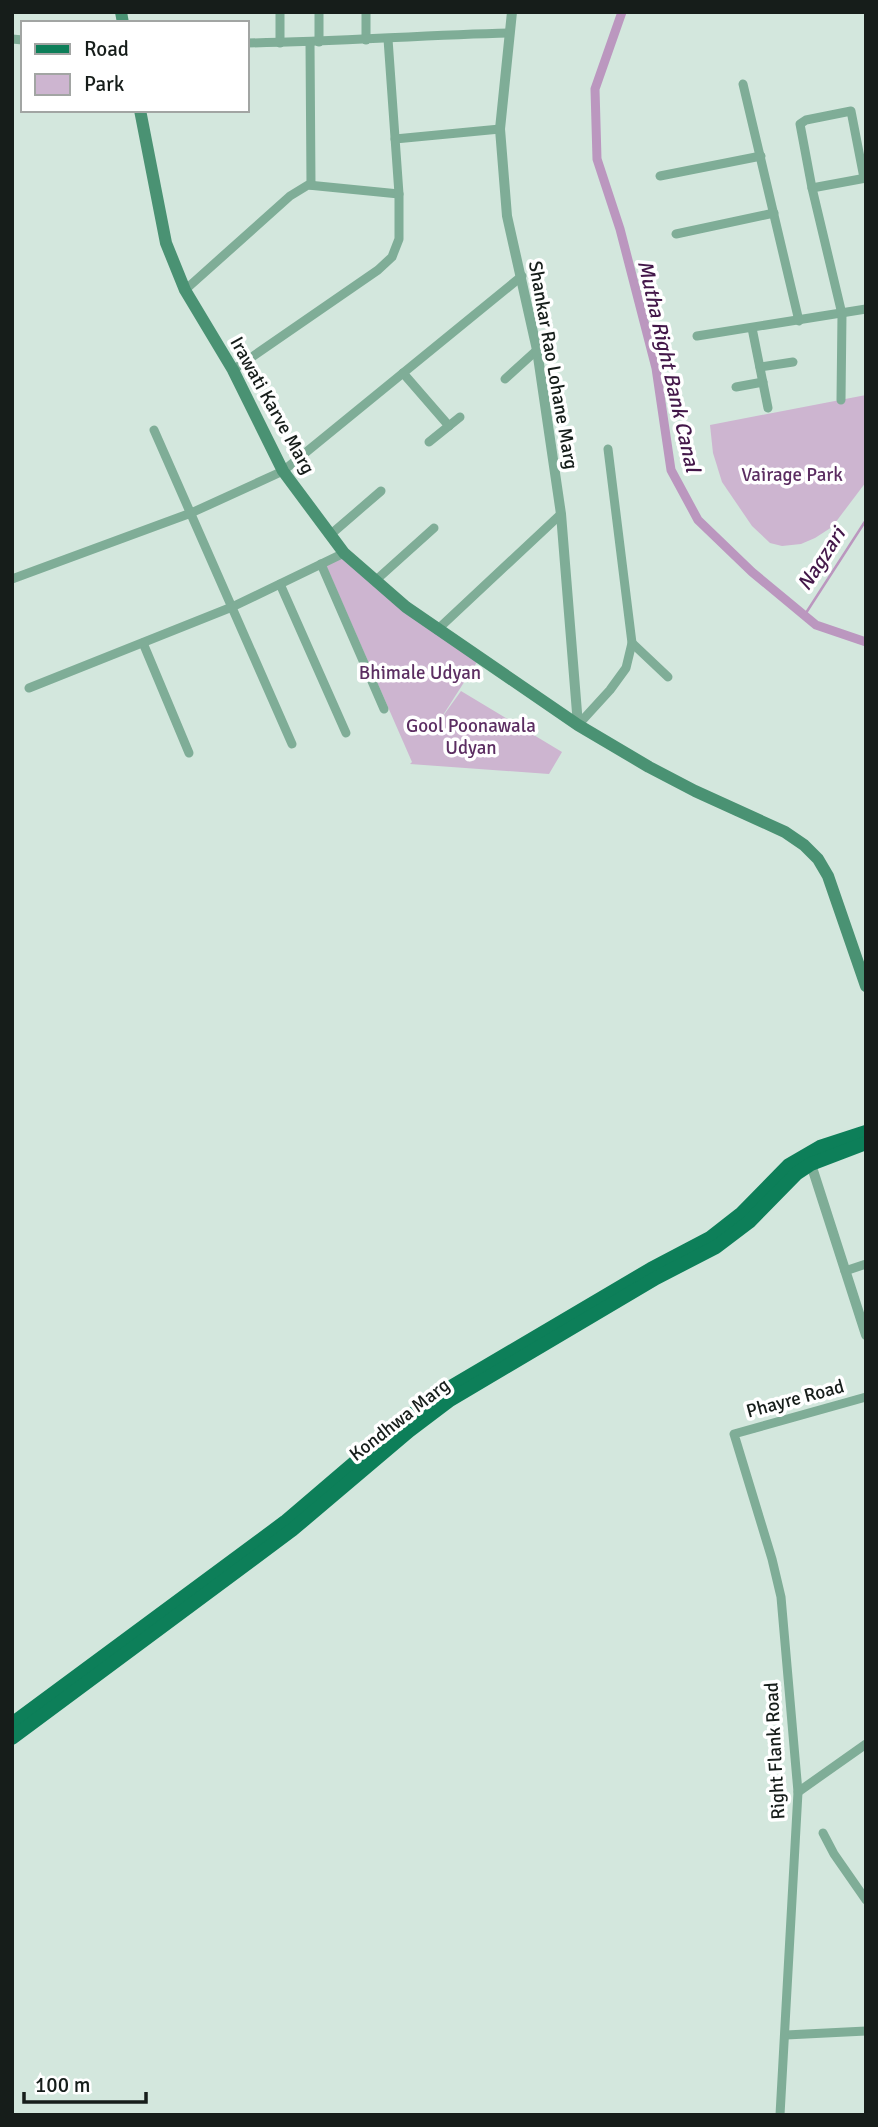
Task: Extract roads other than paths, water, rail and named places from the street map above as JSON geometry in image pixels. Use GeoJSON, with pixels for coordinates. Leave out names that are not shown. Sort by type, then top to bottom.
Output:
{"type":"FeatureCollection","features":[{"type":"Feature","properties":{"kind":"main road","name":"Irawati Karve Marg"},"geometry":{"type":"LineString","coordinates":[[140,112],[166,243],[185,290],[233,370],[283,471],[344,553],[438,630],[578,725],[649,767],[785,832],[804,845],[818,859],[828,876],[866,986]]}},
{"type":"Feature","properties":{"kind":"main road","name":"Kondhwa Marg"},"geometry":{"type":"LineString","coordinates":[[12,1738],[159,1622],[292,1531],[409,1431],[450,1400],[656,1278],[716,1247],[749,1222],[820,1147],[866,1132]]}},
{"type":"Feature","properties":{"kind":"main road","name":"Kondhwa Marg"},"geometry":{"type":"LineString","coordinates":[[809,1159],[866,1143]]}},
{"type":"Feature","properties":{"kind":"main road","name":"Kondhwa Marg"},"geometry":{"type":"LineString","coordinates":[[12,1724],[143,1635]]}},
{"type":"Feature","properties":{"kind":"street"},"geometry":{"type":"LineString","coordinates":[[280,12],[280,43]]}},
{"type":"Feature","properties":{"kind":"street"},"geometry":{"type":"LineString","coordinates":[[311,185],[315,42],[319,12]]}},
{"type":"Feature","properties":{"kind":"street"},"geometry":{"type":"LineString","coordinates":[[366,12],[366,40]]}},
{"type":"Feature","properties":{"kind":"street","name":"Shankar Rao Lohane Marg"},"geometry":{"type":"LineString","coordinates":[[512,12],[500,130],[507,216],[537,350],[561,514],[578,725]]}},
{"type":"Feature","properties":{"kind":"street"},"geometry":{"type":"LineString","coordinates":[[248,44],[509,33]]}},
{"type":"Feature","properties":{"kind":"street"},"geometry":{"type":"LineString","coordinates":[[233,370],[378,270],[392,257],[399,239],[399,194],[388,39]]}},
{"type":"Feature","properties":{"kind":"street"},"geometry":{"type":"LineString","coordinates":[[743,84],[799,321]]}},
{"type":"Feature","properties":{"kind":"street"},"geometry":{"type":"LineString","coordinates":[[812,188],[865,178],[851,111],[806,120],[800,124],[812,188],[842,314],[841,400]]}},
{"type":"Feature","properties":{"kind":"street"},"geometry":{"type":"LineString","coordinates":[[395,139],[500,130]]}},
{"type":"Feature","properties":{"kind":"street"},"geometry":{"type":"LineString","coordinates":[[660,176],[761,156]]}},
{"type":"Feature","properties":{"kind":"street"},"geometry":{"type":"LineString","coordinates":[[185,290],[300,189],[311,185],[399,194]]}},
{"type":"Feature","properties":{"kind":"street"},"geometry":{"type":"LineString","coordinates":[[676,234],[774,213]]}},
{"type":"Feature","properties":{"kind":"street"},"geometry":{"type":"LineString","coordinates":[[12,579],[191,513],[283,471],[522,276]]}},
{"type":"Feature","properties":{"kind":"street"},"geometry":{"type":"LineString","coordinates":[[697,336],[866,309]]}},
{"type":"Feature","properties":{"kind":"street"},"geometry":{"type":"LineString","coordinates":[[752,328],[768,408]]}},
{"type":"Feature","properties":{"kind":"street"},"geometry":{"type":"LineString","coordinates":[[505,379],[537,350]]}},
{"type":"Feature","properties":{"kind":"street"},"geometry":{"type":"LineString","coordinates":[[760,367],[793,362]]}},
{"type":"Feature","properties":{"kind":"street"},"geometry":{"type":"LineString","coordinates":[[404,373],[449,426]]}},
{"type":"Feature","properties":{"kind":"street"},"geometry":{"type":"LineString","coordinates":[[736,387],[763,382]]}},
{"type":"Feature","properties":{"kind":"street"},"geometry":{"type":"LineString","coordinates":[[429,442],[460,417]]}},
{"type":"Feature","properties":{"kind":"street"},"geometry":{"type":"LineString","coordinates":[[154,430],[292,744]]}},
{"type":"Feature","properties":{"kind":"street"},"geometry":{"type":"LineString","coordinates":[[578,725],[610,691],[626,668],[632,643],[608,449]]}},
{"type":"Feature","properties":{"kind":"street"},"geometry":{"type":"LineString","coordinates":[[330,535],[381,491]]}},
{"type":"Feature","properties":{"kind":"street"},"geometry":{"type":"LineString","coordinates":[[438,630],[561,514]]}},
{"type":"Feature","properties":{"kind":"street"},"geometry":{"type":"LineString","coordinates":[[375,581],[433,528]]}},
{"type":"Feature","properties":{"kind":"street"},"geometry":{"type":"LineString","coordinates":[[29,688],[232,607],[344,553]]}},
{"type":"Feature","properties":{"kind":"street"},"geometry":{"type":"LineString","coordinates":[[321,564],[384,709]]}},
{"type":"Feature","properties":{"kind":"street"},"geometry":{"type":"LineString","coordinates":[[281,584],[346,733]]}},
{"type":"Feature","properties":{"kind":"street"},"geometry":{"type":"LineString","coordinates":[[143,643],[189,753]]}},
{"type":"Feature","properties":{"kind":"street"},"geometry":{"type":"LineString","coordinates":[[632,643],[668,677]]}},
{"type":"Feature","properties":{"kind":"street"},"geometry":{"type":"LineString","coordinates":[[809,1159],[866,1335]]}},
{"type":"Feature","properties":{"kind":"street"},"geometry":{"type":"LineString","coordinates":[[845,1271],[866,1264]]}},
{"type":"Feature","properties":{"kind":"street","name":"Phayre Road"},"geometry":{"type":"LineString","coordinates":[[734,1434],[866,1397]]}},
{"type":"Feature","properties":{"kind":"street","name":"Right Flank Road"},"geometry":{"type":"LineString","coordinates":[[734,1434],[781,1597],[798,1792],[780,2115]]}},
{"type":"Feature","properties":{"kind":"street"},"geometry":{"type":"LineString","coordinates":[[798,1792],[866,1744]]}},
{"type":"Feature","properties":{"kind":"street"},"geometry":{"type":"LineString","coordinates":[[823,1833],[866,1900]]}},
{"type":"Feature","properties":{"kind":"street"},"geometry":{"type":"LineString","coordinates":[[786,2035],[866,2031]]}},
{"type":"Feature","properties":{"kind":"waterway","name":"Mutha Right Bank Canal"},"geometry":{"type":"LineString","coordinates":[[622,12],[595,89],[597,159],[620,229],[656,368],[671,470],[698,520],[752,572],[816,625],[866,642]]}},
{"type":"Feature","properties":{"kind":"waterway","name":"Nagzari"},"geometry":{"type":"LineString","coordinates":[[804,616],[866,520]]}},
{"type":"Feature","properties":{"kind":"park label","name":"Vairage Park"},"geometry":{"type":"Point","coordinates":[792,474]}},
{"type":"Feature","properties":{"kind":"park label","name":"Bhimale Udyan"},"geometry":{"type":"Point","coordinates":[420,672]}},
{"type":"Feature","properties":{"kind":"park label","name":"Gool Poonawala Udyan"},"geometry":{"type":"Point","coordinates":[471,736]}}]}
